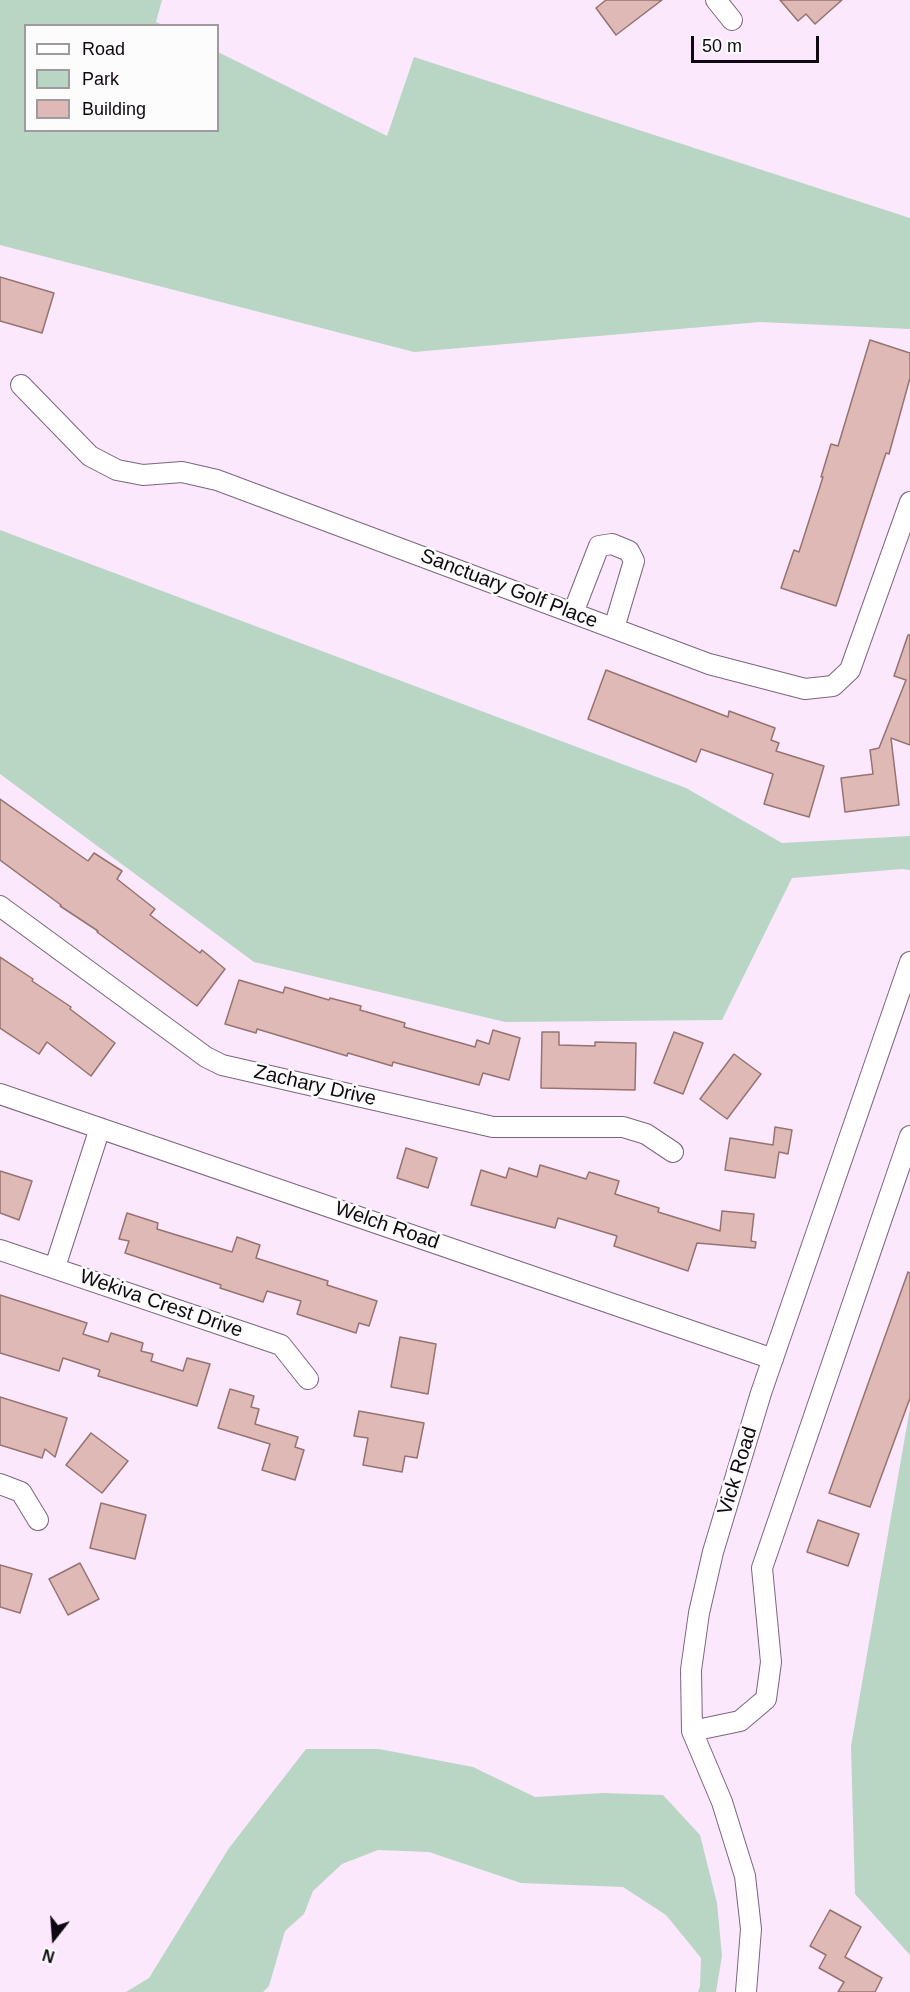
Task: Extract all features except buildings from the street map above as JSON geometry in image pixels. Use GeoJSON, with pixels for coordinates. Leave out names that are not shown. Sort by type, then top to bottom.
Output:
{"type":"FeatureCollection","features":[{"type":"Feature","properties":{"kind":"street"},"geometry":{"type":"LineString","coordinates":[[716,0],[732,20]]}},
{"type":"Feature","properties":{"kind":"street","name":"Sanctuary Golf Place"},"geometry":{"type":"LineString","coordinates":[[21,384],[90,456],[117,470],[143,475],[182,472],[217,480],[720,667],[805,689],[833,686],[849,670],[910,502]]}},
{"type":"Feature","properties":{"kind":"street"},"geometry":{"type":"LineString","coordinates":[[573,613],[599,546],[612,544],[629,551],[634,561],[614,628]]}},
{"type":"Feature","properties":{"kind":"street","name":"Zachary Drive"},"geometry":{"type":"LineString","coordinates":[[0,906],[206,1057],[222,1065],[493,1127],[623,1127],[646,1134],[673,1152]]}},
{"type":"Feature","properties":{"kind":"street","name":"Vick Road"},"geometry":{"type":"LineString","coordinates":[[746,1992],[752,1929],[745,1876],[722,1802],[692,1731],[691,1670],[699,1613],[713,1552],[773,1359],[910,962]]}},
{"type":"Feature","properties":{"kind":"street","name":"Welch Road"},"geometry":{"type":"LineString","coordinates":[[0,1094],[773,1359]]}},
{"type":"Feature","properties":{"kind":"street"},"geometry":{"type":"LineString","coordinates":[[55,1267],[100,1128]]}},
{"type":"Feature","properties":{"kind":"street"},"geometry":{"type":"LineString","coordinates":[[692,1731],[740,1721],[766,1699],[771,1662],[762,1568],[910,1136]]}},
{"type":"Feature","properties":{"kind":"street","name":"Wekiva Crest Drive"},"geometry":{"type":"LineString","coordinates":[[0,1250],[281,1345],[308,1379]]}},
{"type":"Feature","properties":{"kind":"street"},"geometry":{"type":"LineString","coordinates":[[0,1485],[21,1492],[38,1520]]}},
{"type":"Feature","properties":{"kind":"green space"},"geometry":{"type":"Polygon","coordinates":[[[0,0],[162,0],[156,22],[161,24],[24,24],[24,132],[219,132],[219,52],[387,136],[414,57],[910,218],[910,329],[760,322],[414,352],[0,245],[0,0]]]}},
{"type":"Feature","properties":{"kind":"green space"},"geometry":{"type":"Polygon","coordinates":[[[0,530],[686,788],[782,843],[910,836],[910,870],[792,878],[722,1020],[505,1022],[254,962],[0,774],[0,530]]]}},
{"type":"Feature","properties":{"kind":"green space"},"geometry":{"type":"Polygon","coordinates":[[[910,1408],[910,1955],[855,1894],[851,1746],[910,1408]]]}},
{"type":"Feature","properties":{"kind":"green space"},"geometry":{"type":"Polygon","coordinates":[[[306,1749],[379,1749],[473,1767],[535,1797],[603,1793],[663,1795],[700,1835],[717,1903],[722,1956],[716,1992],[698,1992],[701,1958],[666,1915],[623,1887],[521,1883],[429,1852],[378,1850],[342,1864],[313,1891],[304,1914],[285,1931],[269,1986],[263,1992],[126,1992],[149,1978],[229,1848],[306,1749]]]}}]}
